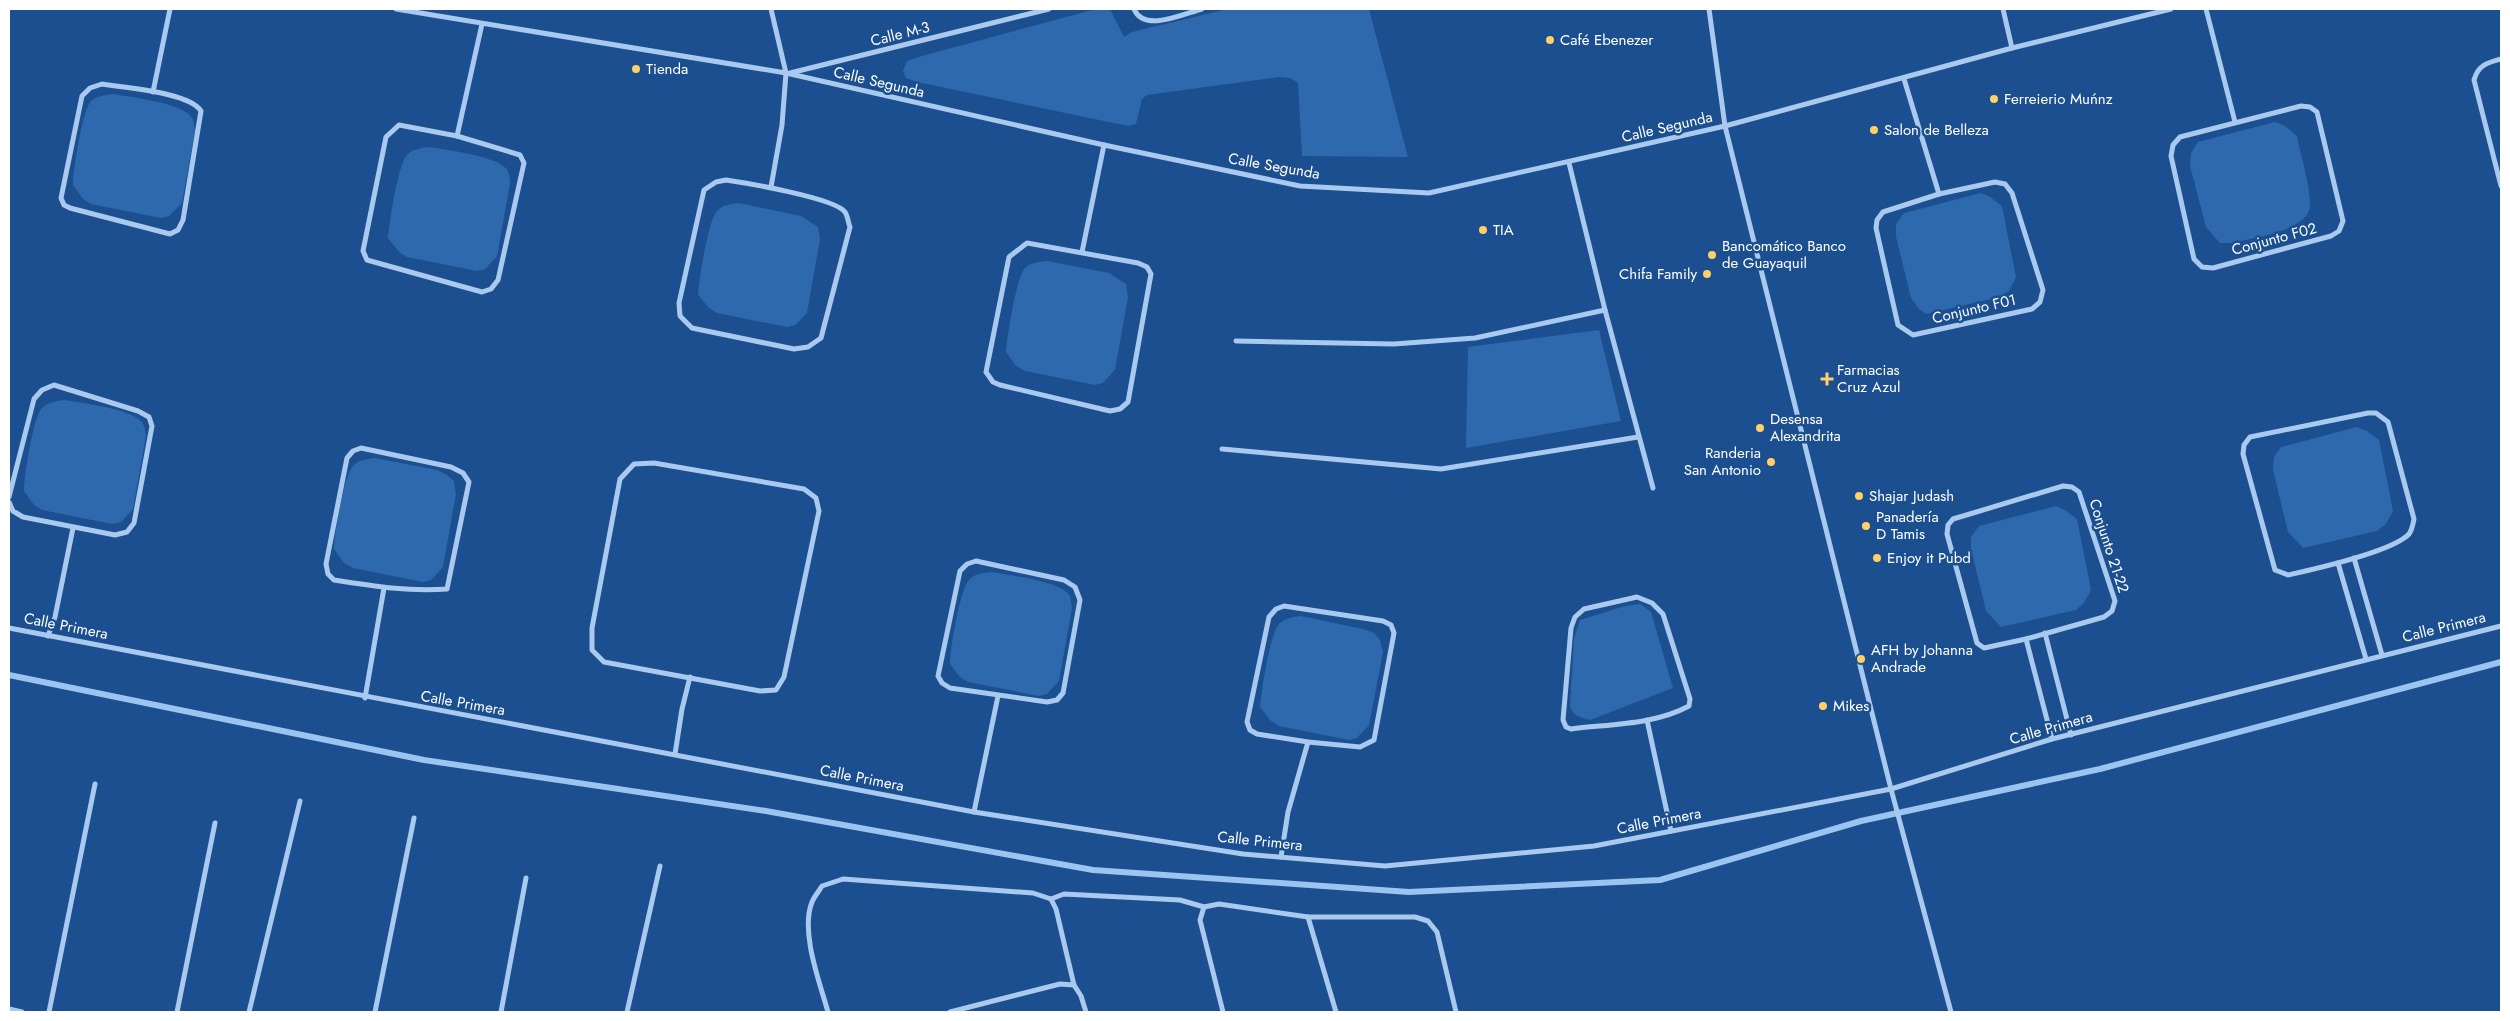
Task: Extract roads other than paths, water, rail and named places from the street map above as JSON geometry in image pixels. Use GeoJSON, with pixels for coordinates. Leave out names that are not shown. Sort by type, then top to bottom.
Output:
{"type":"FeatureCollection","features":[{"type":"Feature","properties":{"kind":"street"},"geometry":{"type":"LineString","coordinates":[[153,92],[170,9]]}},
{"type":"Feature","properties":{"kind":"street","name":"Calle Segunda"},"geometry":{"type":"LineString","coordinates":[[396,9],[786,73],[1104,145],[1300,186],[1428,193],[1569,163],[1725,126],[1904,79],[2012,48],[2171,9]]}},
{"type":"Feature","properties":{"kind":"street"},"geometry":{"type":"LineString","coordinates":[[771,9],[786,73],[782,125],[772,187]]}},
{"type":"Feature","properties":{"kind":"street","name":"Calle M-3"},"geometry":{"type":"LineString","coordinates":[[786,73],[847,60],[1049,9]]}},
{"type":"Feature","properties":{"kind":"street"},"geometry":{"type":"LineString","coordinates":[[1134,9],[1136,15],[1145,20],[1158,20],[1202,9]]}},
{"type":"Feature","properties":{"kind":"street"},"geometry":{"type":"LineString","coordinates":[[1709,9],[1725,126],[1891,789],[1951,1012]]}},
{"type":"Feature","properties":{"kind":"street"},"geometry":{"type":"LineString","coordinates":[[2003,9],[2012,48]]}},
{"type":"Feature","properties":{"kind":"street"},"geometry":{"type":"LineString","coordinates":[[2206,9],[2235,122]]}},
{"type":"Feature","properties":{"kind":"street"},"geometry":{"type":"LineString","coordinates":[[457,136],[482,24]]}},
{"type":"Feature","properties":{"kind":"street"},"geometry":{"type":"LineString","coordinates":[[2501,59],[2485,63],[2476,72],[2474,80],[2501,186]]}},
{"type":"Feature","properties":{"kind":"street"},"geometry":{"type":"LineString","coordinates":[[1904,79],[1939,194]]}},
{"type":"Feature","properties":{"kind":"street"},"geometry":{"type":"LineString","coordinates":[[102,84],[153,92],[188,101],[197,105],[201,111],[183,220],[178,230],[170,234],[64,205],[61,198],[82,96],[90,88],[102,84]]}},
{"type":"Feature","properties":{"kind":"street","name":"Conjunto F02"},"geometry":{"type":"LineString","coordinates":[[2301,106],[2310,107],[2316,112],[2343,221],[2340,231],[2331,236],[2213,268],[2202,267],[2194,259],[2171,156],[2173,145],[2180,137],[2235,122],[2301,106]]}},
{"type":"Feature","properties":{"kind":"street"},"geometry":{"type":"LineString","coordinates":[[399,125],[457,136],[520,155],[524,163],[498,280],[491,289],[482,292],[375,264],[367,260],[363,251],[386,137],[399,125]]}},
{"type":"Feature","properties":{"kind":"street"},"geometry":{"type":"LineString","coordinates":[[1082,252],[1104,145]]}},
{"type":"Feature","properties":{"kind":"street"},"geometry":{"type":"LineString","coordinates":[[1569,163],[1605,310],[1653,488]]}},
{"type":"Feature","properties":{"kind":"street"},"geometry":{"type":"LineString","coordinates":[[726,180],[772,187],[836,206],[845,212],[850,227],[821,338],[808,348],[794,349],[692,328],[680,316],[679,302],[704,190],[716,182],[726,180]]}},
{"type":"Feature","properties":{"kind":"street","name":"Conjunto F01"},"geometry":{"type":"LineString","coordinates":[[1995,182],[2005,184],[2012,193],[2043,290],[2040,302],[2032,309],[1913,336],[1898,325],[1876,228],[1877,220],[1883,212],[1939,194],[1995,182]]}},
{"type":"Feature","properties":{"kind":"street"},"geometry":{"type":"LineString","coordinates":[[1027,243],[1082,252],[1138,262],[1147,267],[1151,274],[1128,402],[1120,409],[1110,411],[1000,385],[994,382],[986,372],[1010,257],[1027,243]]}},
{"type":"Feature","properties":{"kind":"street"},"geometry":{"type":"LineString","coordinates":[[1236,341],[1394,344],[1475,338],[1605,310]]}},
{"type":"Feature","properties":{"kind":"street"},"geometry":{"type":"LineString","coordinates":[[9,497],[34,399],[42,390],[54,386],[138,411],[149,417],[152,426],[134,523],[127,532],[114,535],[23,517],[13,511],[9,502]]}},
{"type":"Feature","properties":{"kind":"street"},"geometry":{"type":"LineString","coordinates":[[2368,413],[2376,413],[2388,422],[2414,519],[2410,533],[2400,541],[2354,558],[2288,575],[2275,570],[2242,454],[2244,445],[2250,437],[2368,413]]}},
{"type":"Feature","properties":{"kind":"street"},"geometry":{"type":"LineString","coordinates":[[1222,449],[1442,469],[1638,437]]}},
{"type":"Feature","properties":{"kind":"street"},"geometry":{"type":"LineString","coordinates":[[361,448],[451,467],[462,472],[469,482],[447,589],[424,591],[384,588],[334,580],[328,574],[326,564],[347,458],[353,451],[361,448]]}},
{"type":"Feature","properties":{"kind":"street"},"geometry":{"type":"LineString","coordinates":[[654,463],[804,489],[816,498],[819,511],[784,677],[776,690],[760,691],[690,676],[604,662],[592,650],[592,628],[620,479],[634,464],[654,463]]}},
{"type":"Feature","properties":{"kind":"street","name":"Conjunto 21-22"},"geometry":{"type":"LineString","coordinates":[[2063,486],[2072,487],[2079,492],[2115,601],[2112,612],[2104,617],[2045,633],[1992,647],[1984,648],[1977,643],[1947,534],[1948,526],[1953,519],[2063,486]]}},
{"type":"Feature","properties":{"kind":"street"},"geometry":{"type":"LineString","coordinates":[[48,636],[55,617],[73,528]]}},
{"type":"Feature","properties":{"kind":"street"},"geometry":{"type":"LineString","coordinates":[[2354,558],[2382,655]]}},
{"type":"Feature","properties":{"kind":"street"},"geometry":{"type":"LineString","coordinates":[[976,561],[1064,580],[1075,588],[1080,600],[1063,693],[1057,700],[1047,702],[998,696],[950,688],[942,683],[938,676],[960,571],[967,564],[976,561]]}},
{"type":"Feature","properties":{"kind":"street"},"geometry":{"type":"LineString","coordinates":[[2338,563],[2366,659]]}},
{"type":"Feature","properties":{"kind":"street"},"geometry":{"type":"LineString","coordinates":[[366,698],[384,588]]}},
{"type":"Feature","properties":{"kind":"street"},"geometry":{"type":"LineString","coordinates":[[1637,597],[1652,603],[1663,614],[1690,699],[1689,706],[1678,712],[1648,720],[1571,729],[1566,727],[1563,720],[1571,628],[1575,617],[1584,609],[1637,597]]}},
{"type":"Feature","properties":{"kind":"street"},"geometry":{"type":"LineString","coordinates":[[1284,606],[1383,621],[1390,625],[1394,633],[1374,740],[1360,747],[1308,742],[1256,734],[1250,730],[1247,722],[1269,617],[1276,608],[1284,606]]}},
{"type":"Feature","properties":{"kind":"street","name":"Calle Primera"},"geometry":{"type":"LineString","coordinates":[[9,628],[366,698],[675,754],[974,812],[1243,854],[1385,866],[1594,846],[1891,789],[2052,739],[2501,626]]}},
{"type":"Feature","properties":{"kind":"street"},"geometry":{"type":"LineString","coordinates":[[2045,633],[2071,734]]}},
{"type":"Feature","properties":{"kind":"street"},"geometry":{"type":"LineString","coordinates":[[2026,639],[2052,739]]}},
{"type":"Feature","properties":{"kind":"street"},"geometry":{"type":"LineString","coordinates":[[675,754],[682,709],[690,676]]}},
{"type":"Feature","properties":{"kind":"street"},"geometry":{"type":"LineString","coordinates":[[974,812],[998,696]]}},
{"type":"Feature","properties":{"kind":"street"},"geometry":{"type":"LineString","coordinates":[[1648,720],[1671,831]]}},
{"type":"Feature","properties":{"kind":"street"},"geometry":{"type":"LineString","coordinates":[[1281,857],[1288,812],[1308,742]]}},
{"type":"Feature","properties":{"kind":"street"},"geometry":{"type":"LineString","coordinates":[[49,1012],[95,784]]}},
{"type":"Feature","properties":{"kind":"street"},"geometry":{"type":"LineString","coordinates":[[249,1012],[300,801]]}},
{"type":"Feature","properties":{"kind":"street"},"geometry":{"type":"LineString","coordinates":[[375,1012],[414,818]]}},
{"type":"Feature","properties":{"kind":"street"},"geometry":{"type":"LineString","coordinates":[[178,1012],[215,823]]}},
{"type":"Feature","properties":{"kind":"street"},"geometry":{"type":"LineString","coordinates":[[628,1012],[660,866]]}},
{"type":"Feature","properties":{"kind":"street"},"geometry":{"type":"LineString","coordinates":[[501,1012],[526,878]]}},
{"type":"Feature","properties":{"kind":"street"},"geometry":{"type":"LineString","coordinates":[[828,1012],[816,972],[809,932],[812,903],[822,886],[844,879],[1033,893],[1051,899],[1064,894],[1180,900],[1204,907],[1219,904],[1308,917],[1415,917],[1428,921],[1437,932],[1456,1012]]}},
{"type":"Feature","properties":{"kind":"street"},"geometry":{"type":"LineString","coordinates":[[1051,899],[1056,909],[1074,985],[1081,996],[1086,1012]]}},
{"type":"Feature","properties":{"kind":"street"},"geometry":{"type":"LineString","coordinates":[[1204,907],[1200,920],[1223,1012]]}},
{"type":"Feature","properties":{"kind":"street"},"geometry":{"type":"LineString","coordinates":[[1308,917],[1336,1012]]}},
{"type":"Feature","properties":{"kind":"street"},"geometry":{"type":"LineString","coordinates":[[950,1012],[1060,984],[1074,985]]}},
{"type":"Feature","properties":{"kind":"street"},"geometry":{"type":"LineString","coordinates":[[9,1009],[22,1012]]}},
{"type":"Feature","properties":{"kind":"waterway"},"geometry":{"type":"LineString","coordinates":[[9,675],[424,760],[766,811],[1093,870],[1409,892],[1660,880],[1861,821],[2100,769],[2501,662]]}},
{"type":"Feature","properties":{"kind":"place","name":"Café Ebenezer"},"geometry":{"type":"Point","coordinates":[1550,40]}},
{"type":"Feature","properties":{"kind":"place","name":"Tienda"},"geometry":{"type":"Point","coordinates":[636,69]}},
{"type":"Feature","properties":{"kind":"place","name":"Ferreierio Muńnz"},"geometry":{"type":"Point","coordinates":[1994,99]}},
{"type":"Feature","properties":{"kind":"place","name":"Salon de Belleza"},"geometry":{"type":"Point","coordinates":[1874,130]}},
{"type":"Feature","properties":{"kind":"place","name":"TIA"},"geometry":{"type":"Point","coordinates":[1483,230]}},
{"type":"Feature","properties":{"kind":"place","name":"Bancomático Banco de Guayaquil"},"geometry":{"type":"Point","coordinates":[1712,255]}},
{"type":"Feature","properties":{"kind":"place","name":"Chifa Family"},"geometry":{"type":"Point","coordinates":[1707,274]}},
{"type":"Feature","properties":{"kind":"place","name":"Farmacias Cruz Azul"},"geometry":{"type":"Point","coordinates":[1827,379]}},
{"type":"Feature","properties":{"kind":"place","name":"Desensa Alexandrita"},"geometry":{"type":"Point","coordinates":[1760,428]}},
{"type":"Feature","properties":{"kind":"place","name":"Randeria San Antonio"},"geometry":{"type":"Point","coordinates":[1771,462]}},
{"type":"Feature","properties":{"kind":"place","name":"Shajar Judash"},"geometry":{"type":"Point","coordinates":[1859,496]}},
{"type":"Feature","properties":{"kind":"place","name":"Panadería D Tamis"},"geometry":{"type":"Point","coordinates":[1866,526]}},
{"type":"Feature","properties":{"kind":"place","name":"Enjoy it Pubd"},"geometry":{"type":"Point","coordinates":[1877,558]}},
{"type":"Feature","properties":{"kind":"place","name":"AFH by Johanna Andrade"},"geometry":{"type":"Point","coordinates":[1861,659]}},
{"type":"Feature","properties":{"kind":"place","name":"Mikes"},"geometry":{"type":"Point","coordinates":[1823,706]}}]}
